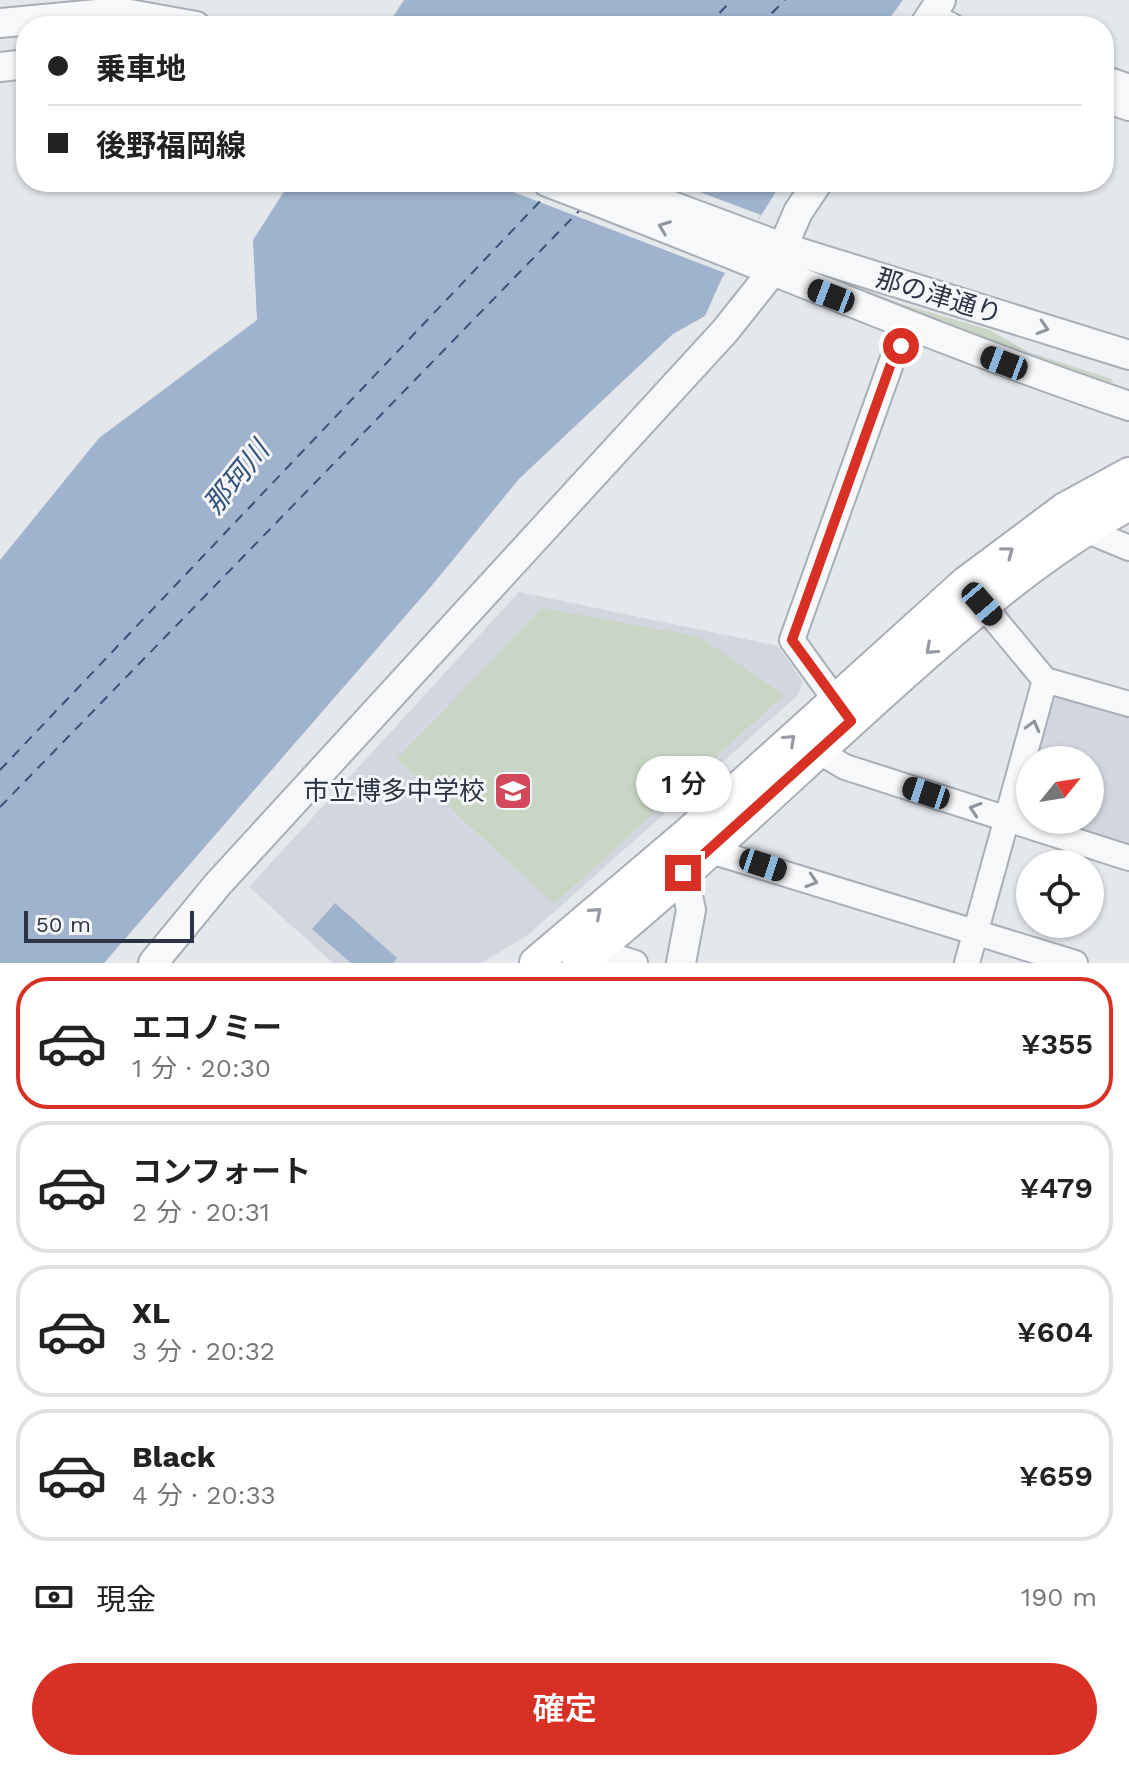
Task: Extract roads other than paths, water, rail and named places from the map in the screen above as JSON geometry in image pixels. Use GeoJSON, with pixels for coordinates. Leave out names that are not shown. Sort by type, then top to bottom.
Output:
{"type":"FeatureCollection","features":[{"type":"Feature","properties":{"kind":"main road"},"geometry":{"type":"LineString","coordinates":[[587,956],[711,851],[818,751],[842,711],[966,583],[1065,509],[1129,474]]}},
{"type":"Feature","properties":{"kind":"main road"},"geometry":{"type":"LineString","coordinates":[[536,963],[688,834],[842,711],[1083,529],[1129,504]]}},
{"type":"Feature","properties":{"kind":"street"},"geometry":{"type":"LineString","coordinates":[[75,16],[118,12],[140,16]]}},
{"type":"Feature","properties":{"kind":"street"},"geometry":{"type":"LineString","coordinates":[[578,192],[744,245]]}},
{"type":"Feature","properties":{"kind":"street"},"geometry":{"type":"LineString","coordinates":[[630,192],[744,245]]}},
{"type":"Feature","properties":{"kind":"street"},"geometry":{"type":"LineString","coordinates":[[153,963],[218,884],[725,331],[777,259],[798,212],[811,192]]}},
{"type":"Feature","properties":{"kind":"street","name":"那の津通り"},"geometry":{"type":"LineString","coordinates":[[744,245],[915,329],[1129,406]]}},
{"type":"Feature","properties":{"kind":"street","name":"那の津通り"},"geometry":{"type":"LineString","coordinates":[[777,259],[1129,355]]}},
{"type":"Feature","properties":{"kind":"street"},"geometry":{"type":"LineString","coordinates":[[842,711],[792,640],[893,358],[915,329]]}},
{"type":"Feature","properties":{"kind":"street"},"geometry":{"type":"LineString","coordinates":[[1083,529],[1129,548]]}},
{"type":"Feature","properties":{"kind":"street"},"geometry":{"type":"LineString","coordinates":[[982,604],[1045,680],[1129,704]]}},
{"type":"Feature","properties":{"kind":"street"},"geometry":{"type":"LineString","coordinates":[[967,963],[1045,680]]}},
{"type":"Feature","properties":{"kind":"street"},"geometry":{"type":"LineString","coordinates":[[818,751],[845,767],[1129,858]]}},
{"type":"Feature","properties":{"kind":"street"},"geometry":{"type":"LineString","coordinates":[[711,851],[1075,963]]}},
{"type":"Feature","properties":{"kind":"street"},"geometry":{"type":"LineString","coordinates":[[681,963],[691,910],[683,873]]}},
{"type":"Feature","properties":{"kind":"street"},"geometry":{"type":"LineString","coordinates":[[587,956],[635,963]]}},
{"type":"Feature","properties":{"kind":"water"},"geometry":{"type":"Polygon","coordinates":[[[404,0],[903,0],[891,16],[394,16],[404,0]]]}},
{"type":"Feature","properties":{"kind":"water","name":"那珂川"},"geometry":{"type":"Polygon","coordinates":[[[284,192],[776,192],[722,278],[705,316],[673,334],[519,479],[434,583],[104,963],[0,963],[0,560],[99,438],[257,320],[253,240],[284,192]]]}},
{"type":"Feature","properties":{"kind":"water"},"geometry":{"type":"Polygon","coordinates":[[[335,903],[397,958],[393,963],[351,963],[312,929],[335,903]]]}},
{"type":"Feature","properties":{"kind":"place","name":"市立博多中学校"},"geometry":{"type":"Point","coordinates":[513,791]}}]}
